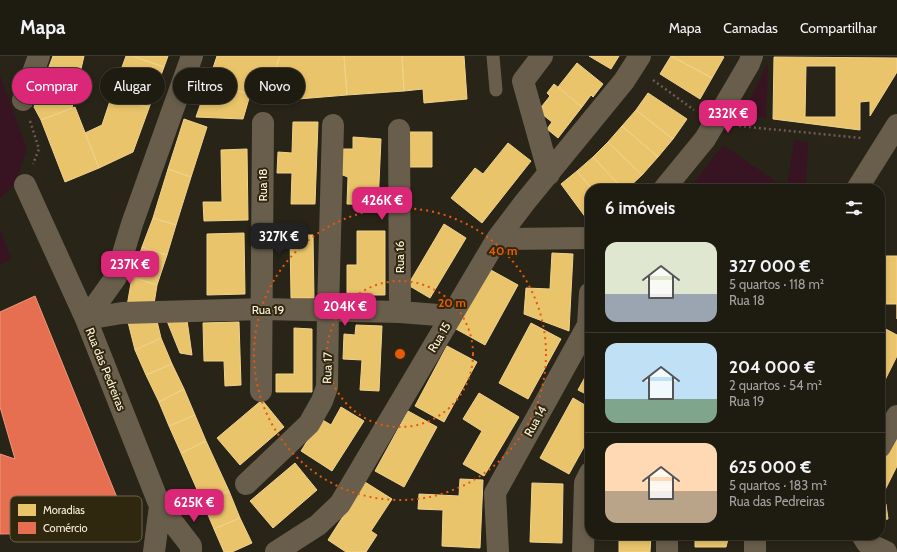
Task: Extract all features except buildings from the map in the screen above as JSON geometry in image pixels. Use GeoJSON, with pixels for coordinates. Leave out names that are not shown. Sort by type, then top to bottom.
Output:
{"type":"FeatureCollection","features":[{"type":"Feature","properties":{"kind":"street"},"geometry":{"type":"LineString","coordinates":[[35,68],[39,56]]}},
{"type":"Feature","properties":{"kind":"street","name":"Rua das Pedreiras"},"geometry":{"type":"LineString","coordinates":[[192,56],[132,224],[116,277],[86,319],[160,506],[192,546],[192,552]]}},
{"type":"Feature","properties":{"kind":"street"},"geometry":{"type":"LineString","coordinates":[[542,56],[523,81],[549,174]]}},
{"type":"Feature","properties":{"kind":"street"},"geometry":{"type":"LineString","coordinates":[[668,184],[705,139],[749,64],[752,56]]}},
{"type":"Feature","properties":{"kind":"street","name":"Rua 15"},"geometry":{"type":"LineString","coordinates":[[276,552],[318,525],[340,504],[497,239],[624,80],[636,61]]}},
{"type":"Feature","properties":{"kind":"street","name":"Rua 18"},"geometry":{"type":"LineString","coordinates":[[261,391],[262,123]]}},
{"type":"Feature","properties":{"kind":"street","name":"Rua 17"},"geometry":{"type":"LineString","coordinates":[[246,484],[309,424],[322,401],[327,387],[333,125]]}},
{"type":"Feature","properties":{"kind":"street","name":"Rua 16"},"geometry":{"type":"LineString","coordinates":[[399,130],[400,312]]}},
{"type":"Feature","properties":{"kind":"street"},"geometry":{"type":"LineString","coordinates":[[860,184],[894,135]]}},
{"type":"Feature","properties":{"kind":"street"},"geometry":{"type":"LineString","coordinates":[[25,185],[86,319]]}},
{"type":"Feature","properties":{"kind":"street"},"geometry":{"type":"LineString","coordinates":[[497,239],[585,238]]}},
{"type":"Feature","properties":{"kind":"street","name":"Rua 19"},"geometry":{"type":"LineString","coordinates":[[86,319],[122,314],[262,309],[400,312],[451,316]]}},
{"type":"Feature","properties":{"kind":"street","name":"Rua 14"},"geometry":{"type":"LineString","coordinates":[[498,552],[495,493],[585,330]]}},
{"type":"Feature","properties":{"kind":"street"},"geometry":{"type":"LineString","coordinates":[[885,438],[897,416]]}},
{"type":"Feature","properties":{"kind":"street"},"geometry":{"type":"LineString","coordinates":[[583,552],[585,483]]}},
{"type":"Feature","properties":{"kind":"street","name":"Rua das Pedreiras"},"geometry":{"type":"LineString","coordinates":[[154,552],[160,506]]}},
{"type":"Feature","properties":{"kind":"street"},"geometry":{"type":"LineString","coordinates":[[667,540],[667,552]]}},
{"type":"Feature","properties":{"kind":"street"},"geometry":{"type":"LineString","coordinates":[[755,540],[755,552]]}},
{"type":"Feature","properties":{"kind":"street"},"geometry":{"type":"LineString","coordinates":[[865,540],[867,543],[886,552]]}},
{"type":"Feature","properties":{"kind":"lane"},"geometry":{"type":"LineString","coordinates":[[493,56],[496,90]]}},
{"type":"Feature","properties":{"kind":"path"},"geometry":{"type":"LineString","coordinates":[[636,61],[714,124],[894,135]]}},
{"type":"Feature","properties":{"kind":"path"},"geometry":{"type":"LineString","coordinates":[[24,104],[39,149],[25,185]]}},
{"type":"Feature","properties":{"kind":"shaded area"},"geometry":{"type":"Polygon","coordinates":[[[768,63],[766,118],[742,116],[768,63]]]}},
{"type":"Feature","properties":{"kind":"shaded area"},"geometry":{"type":"Polygon","coordinates":[[[0,76],[27,149],[15,184],[0,198],[0,76]]]}},
{"type":"Feature","properties":{"kind":"shaded area"},"geometry":{"type":"Polygon","coordinates":[[[794,140],[808,143],[806,184],[788,184],[794,140]]]}},
{"type":"Feature","properties":{"kind":"shaded area"},"geometry":{"type":"Polygon","coordinates":[[[723,145],[780,184],[693,184],[723,145]]]}},
{"type":"Feature","properties":{"kind":"shaded area"},"geometry":{"type":"Polygon","coordinates":[[[0,229],[11,259],[0,265],[0,229]]]}}]}
